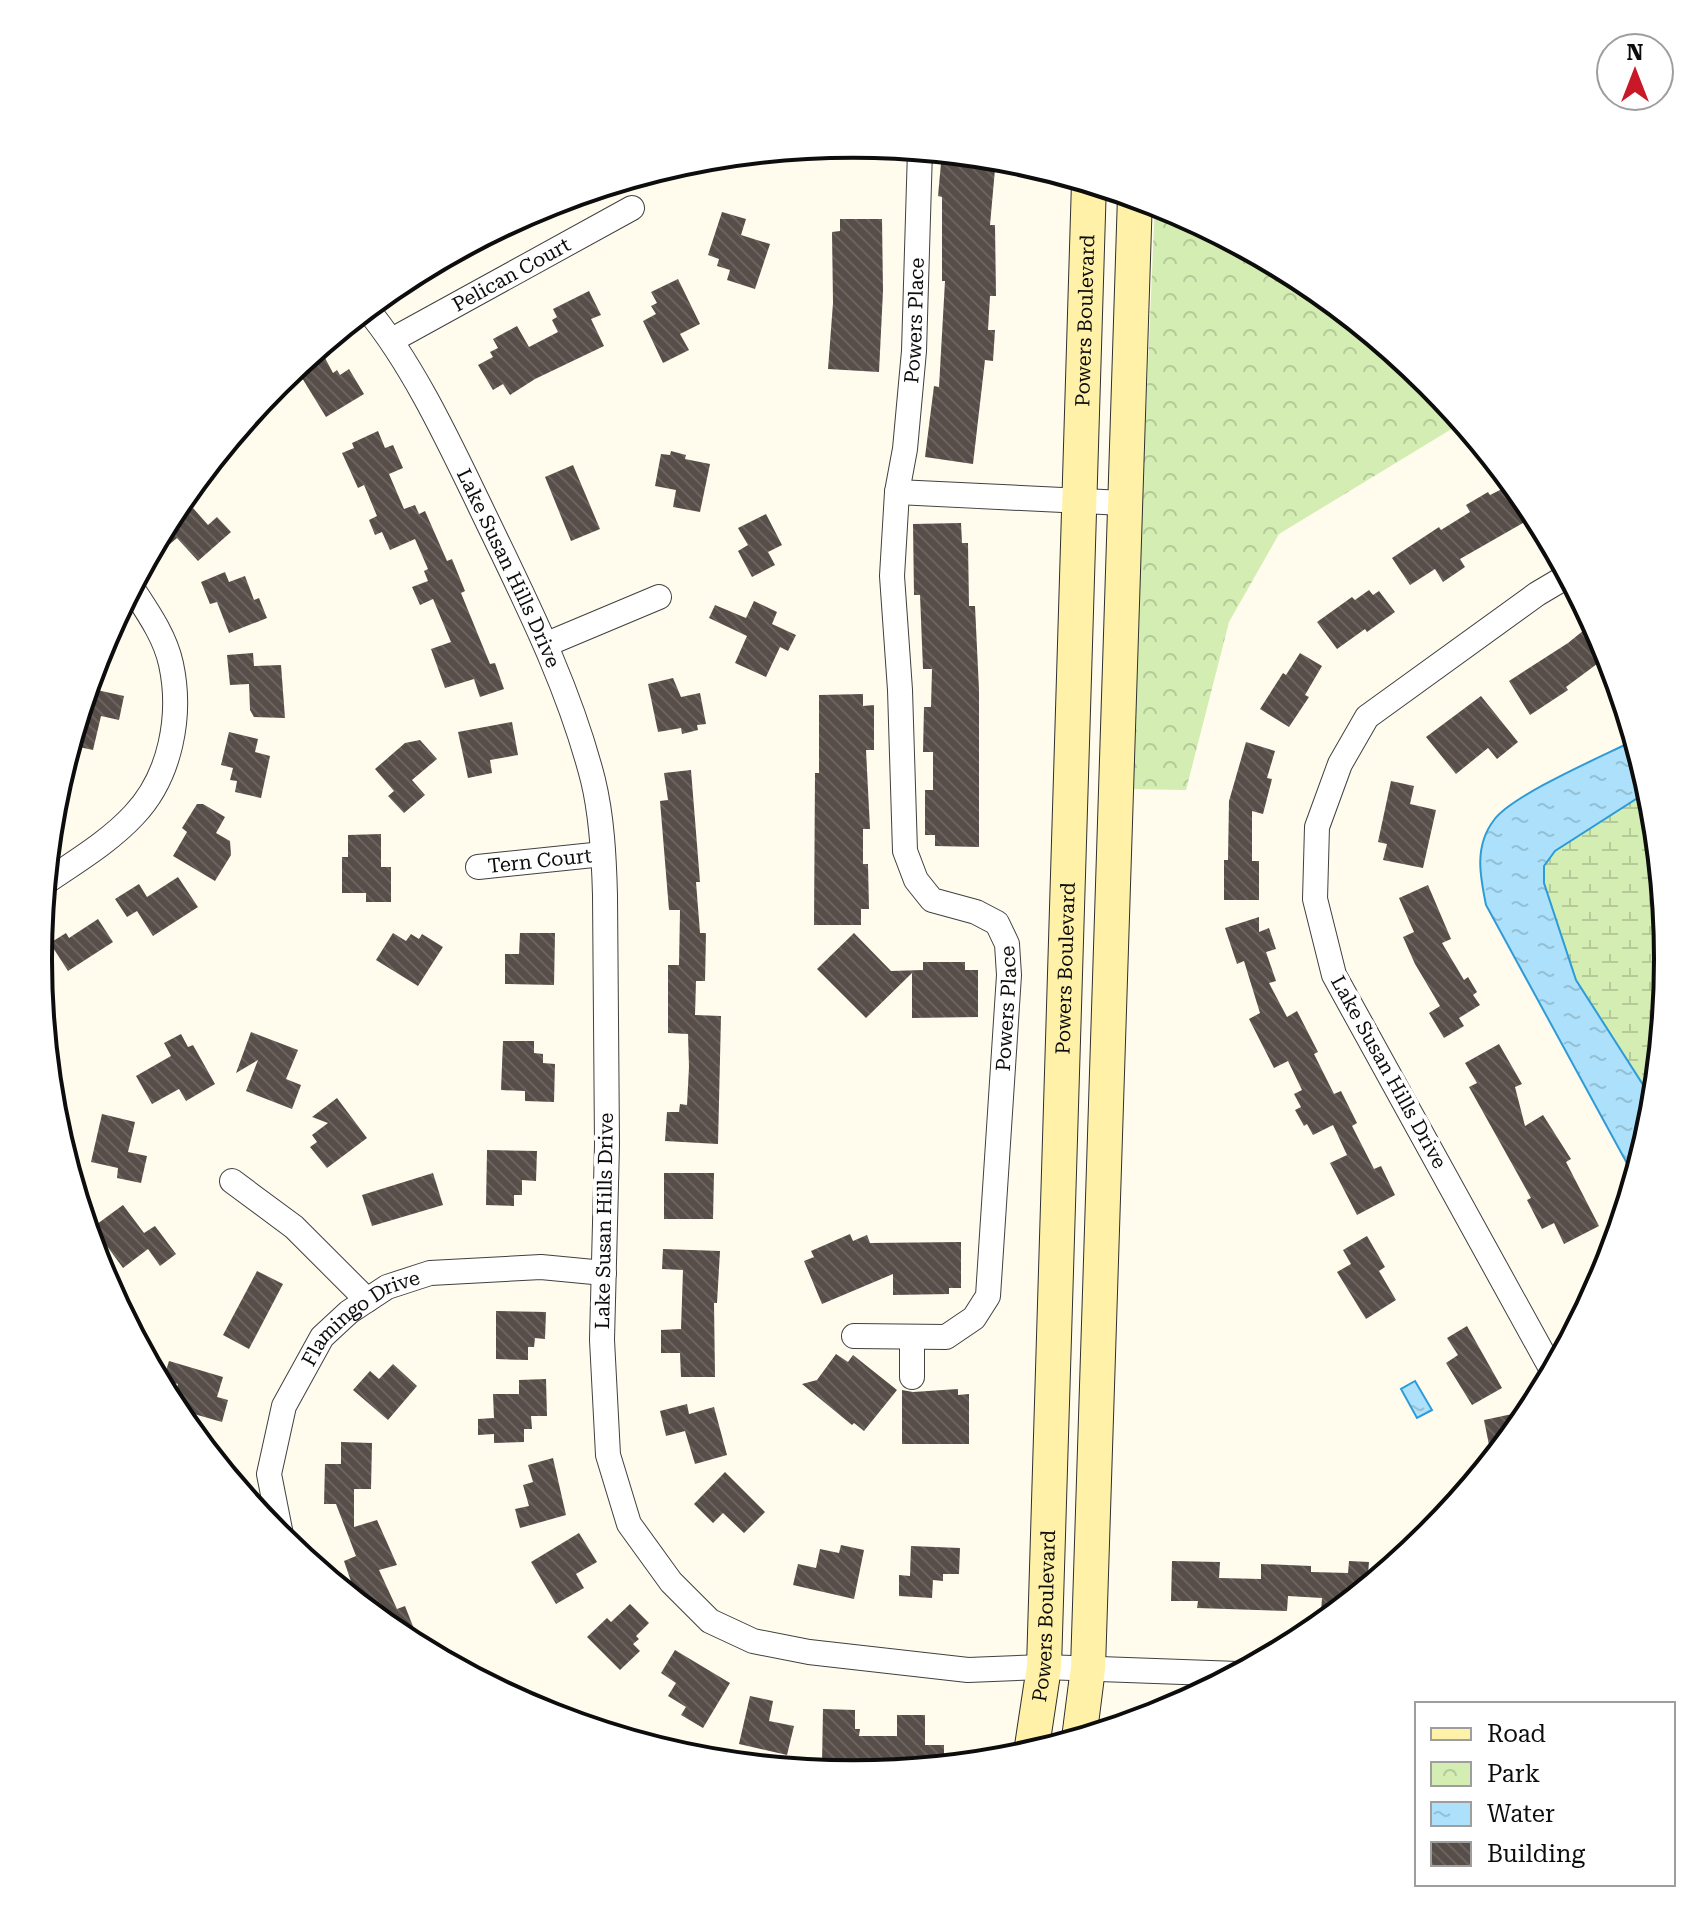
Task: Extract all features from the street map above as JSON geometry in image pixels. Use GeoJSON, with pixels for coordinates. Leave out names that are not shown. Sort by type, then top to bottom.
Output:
{"type":"FeatureCollection","features":[{"type":"Feature","properties":{"kind":"main road","name":"Powers Boulevard"},"geometry":{"type":"LineString","coordinates":[[1033,1740],[1044,1667],[1089,193]]}},
{"type":"Feature","properties":{"kind":"main road"},"geometry":{"type":"LineString","coordinates":[[1081,1727],[1088,1668],[1135,209]]}},
{"type":"Feature","properties":{"kind":"street","name":"Powers Place"},"geometry":{"type":"LineString","coordinates":[[854,1336],[946,1337],[974,1318],[988,1296],[1009,975],[1007,944],[997,923],[976,912],[932,900],[916,880],[905,851],[900,690],[892,576],[897,492],[905,449],[914,351],[920,160]]}},
{"type":"Feature","properties":{"kind":"street","name":"Pelican Court"},"geometry":{"type":"LineString","coordinates":[[392,340],[632,208]]}},
{"type":"Feature","properties":{"kind":"street","name":"Lake Susan Hills Drive"},"geometry":{"type":"LineString","coordinates":[[374,317],[392,340],[460,464],[547,644],[566,690],[593,782],[603,854],[607,1145],[602,1340],[608,1455],[629,1524],[671,1582],[710,1621],[753,1641],[809,1652],[968,1670],[1044,1667],[1217,1673]]}},
{"type":"Feature","properties":{"kind":"street"},"geometry":{"type":"LineString","coordinates":[[897,492],[1124,503]]}},
{"type":"Feature","properties":{"kind":"street","name":"Lake Susan Hills Drive"},"geometry":{"type":"LineString","coordinates":[[1547,1361],[1334,975],[1315,899],[1317,827],[1340,764],[1367,717],[1560,581]]}},
{"type":"Feature","properties":{"kind":"street"},"geometry":{"type":"LineString","coordinates":[[547,644],[659,597]]}},
{"type":"Feature","properties":{"kind":"street"},"geometry":{"type":"LineString","coordinates":[[57,874],[135,814],[162,774],[172,736],[175,698],[171,663],[156,624],[139,598]]}},
{"type":"Feature","properties":{"kind":"street","name":"Tern Court"},"geometry":{"type":"LineString","coordinates":[[478,867],[603,854]]}},
{"type":"Feature","properties":{"kind":"street"},"geometry":{"type":"LineString","coordinates":[[232,1181],[294,1227],[367,1300]]}},
{"type":"Feature","properties":{"kind":"street","name":"Flamingo Drive"},"geometry":{"type":"LineString","coordinates":[[277,1515],[269,1474],[284,1406],[322,1337],[349,1312],[387,1287],[430,1273],[541,1267],[604,1273]]}},
{"type":"Feature","properties":{"kind":"street"},"geometry":{"type":"LineString","coordinates":[[912,1337],[912,1377]]}},
{"type":"Feature","properties":{"kind":"green space"},"geometry":{"type":"Polygon","coordinates":[[[1154,217],[1208,240],[1299,293],[1382,356],[1453,428],[1279,534],[1229,622],[1186,790],[1130,789],[1154,217]]]}},
{"type":"Feature","properties":{"kind":"green space"},"geometry":{"type":"Polygon","coordinates":[[[1639,797],[1648,854],[1655,959],[1644,1087],[1576,980],[1544,883],[1544,866],[1555,851],[1639,797]]]}},
{"type":"Feature","properties":{"kind":"water"},"geometry":{"type":"Polygon","coordinates":[[[1626,745],[1639,797],[1555,851],[1544,866],[1544,883],[1576,980],[1644,1087],[1628,1165],[1486,905],[1482,883],[1480,861],[1483,840],[1494,820],[1519,799],[1626,745]]]}},
{"type":"Feature","properties":{"kind":"water"},"geometry":{"type":"Polygon","coordinates":[[[1415,1381],[1432,1410],[1417,1418],[1401,1389],[1415,1381]]]}},
{"type":"Feature","properties":{"kind":"building"},"geometry":{"type":"Polygon","coordinates":[[[941,162],[995,170],[990,225],[995,225],[996,296],[990,296],[988,330],[995,330],[993,361],[985,360],[973,464],[925,457],[934,386],[939,387],[945,281],[942,281],[942,197],[938,196],[941,162]]]}},
{"type":"Feature","properties":{"kind":"building"},"geometry":{"type":"Polygon","coordinates":[[[722,212],[746,219],[741,235],[770,244],[755,289],[727,280],[730,270],[717,266],[719,259],[708,255],[722,212]]]}},
{"type":"Feature","properties":{"kind":"building"},"geometry":{"type":"Polygon","coordinates":[[[840,219],[882,219],[883,291],[879,372],[828,369],[833,303],[832,232],[840,231],[840,219]]]}},
{"type":"Feature","properties":{"kind":"building"},"geometry":{"type":"Polygon","coordinates":[[[678,279],[700,324],[680,334],[689,350],[663,363],[643,321],[656,314],[651,306],[657,303],[651,292],[678,279]]]}},
{"type":"Feature","properties":{"kind":"building"},"geometry":{"type":"Polygon","coordinates":[[[589,291],[601,315],[591,319],[604,346],[535,379],[510,395],[503,384],[493,390],[478,365],[493,357],[490,352],[498,348],[493,339],[517,326],[529,347],[558,332],[552,320],[557,317],[553,309],[589,291]]]}},
{"type":"Feature","properties":{"kind":"building"},"geometry":{"type":"Polygon","coordinates":[[[325,358],[333,373],[337,370],[340,375],[349,369],[364,394],[326,417],[302,378],[325,358]]]}},
{"type":"Feature","properties":{"kind":"building"},"geometry":{"type":"Polygon","coordinates":[[[378,431],[385,448],[393,445],[403,468],[389,474],[404,509],[415,505],[419,514],[425,511],[447,561],[452,559],[465,591],[461,593],[490,664],[495,663],[504,689],[480,697],[474,679],[445,688],[431,649],[451,642],[433,599],[420,605],[412,587],[428,581],[424,571],[428,569],[415,539],[390,550],[382,532],[375,535],[369,520],[377,516],[364,485],[358,488],[342,453],[354,448],[352,443],[378,431]]]}},
{"type":"Feature","properties":{"kind":"building"},"geometry":{"type":"Polygon","coordinates":[[[671,451],[686,455],[685,459],[710,464],[700,512],[673,507],[676,490],[655,486],[661,454],[670,455],[671,451]]]}},
{"type":"Feature","properties":{"kind":"building"},"geometry":{"type":"Polygon","coordinates":[[[573,465],[600,529],[571,541],[545,477],[573,465]]]}},
{"type":"Feature","properties":{"kind":"building"},"geometry":{"type":"Polygon","coordinates":[[[1502,489],[1525,522],[1460,559],[1465,567],[1443,582],[1435,569],[1410,585],[1392,558],[1439,527],[1441,530],[1470,512],[1466,505],[1488,492],[1490,495],[1502,489]]]}},
{"type":"Feature","properties":{"kind":"building"},"geometry":{"type":"Polygon","coordinates":[[[193,508],[208,525],[217,517],[231,532],[198,561],[177,538],[169,543],[193,508]]]}},
{"type":"Feature","properties":{"kind":"building"},"geometry":{"type":"Polygon","coordinates":[[[766,514],[782,545],[768,552],[775,565],[752,577],[738,551],[748,545],[738,528],[766,514]]]}},
{"type":"Feature","properties":{"kind":"building"},"geometry":{"type":"Polygon","coordinates":[[[961,523],[962,543],[968,543],[969,606],[975,606],[979,690],[979,847],[935,846],[935,835],[925,835],[925,790],[933,790],[933,752],[923,752],[924,707],[931,707],[932,669],[923,669],[920,595],[914,595],[913,524],[961,523]]]}},
{"type":"Feature","properties":{"kind":"building"},"geometry":{"type":"Polygon","coordinates":[[[225,572],[229,582],[245,576],[254,600],[259,598],[267,618],[229,633],[217,602],[210,604],[201,582],[225,572]]]}},
{"type":"Feature","properties":{"kind":"building"},"geometry":{"type":"Polygon","coordinates":[[[1369,590],[1373,595],[1379,591],[1395,612],[1337,649],[1317,622],[1352,597],[1355,600],[1369,590]]]}},
{"type":"Feature","properties":{"kind":"building"},"geometry":{"type":"Polygon","coordinates":[[[754,601],[777,612],[772,624],[796,635],[788,651],[780,647],[766,677],[735,663],[747,636],[709,618],[715,605],[746,618],[754,601]]]}},
{"type":"Feature","properties":{"kind":"building"},"geometry":{"type":"Polygon","coordinates":[[[1584,630],[1598,663],[1566,687],[1568,690],[1530,715],[1509,681],[1584,630]]]}},
{"type":"Feature","properties":{"kind":"building"},"geometry":{"type":"Polygon","coordinates":[[[253,653],[254,666],[281,665],[285,718],[254,717],[250,710],[249,684],[230,685],[227,655],[253,653]]]}},
{"type":"Feature","properties":{"kind":"building"},"geometry":{"type":"Polygon","coordinates":[[[1300,653],[1322,666],[1305,695],[1309,697],[1289,727],[1260,709],[1300,653]]]}},
{"type":"Feature","properties":{"kind":"building"},"geometry":{"type":"Polygon","coordinates":[[[673,678],[681,697],[700,693],[706,724],[697,725],[698,730],[682,734],[681,728],[658,732],[648,684],[673,678]]]}},
{"type":"Feature","properties":{"kind":"building"},"geometry":{"type":"Polygon","coordinates":[[[99,690],[124,696],[119,720],[101,716],[93,750],[80,747],[99,690]]]}},
{"type":"Feature","properties":{"kind":"building"},"geometry":{"type":"Polygon","coordinates":[[[863,694],[863,706],[874,705],[874,750],[866,750],[870,829],[863,829],[863,864],[868,864],[869,909],[861,909],[861,925],[814,925],[819,695],[863,694]]]}},
{"type":"Feature","properties":{"kind":"building"},"geometry":{"type":"Polygon","coordinates":[[[1481,696],[1518,742],[1497,759],[1488,748],[1456,774],[1426,737],[1481,696]]]}},
{"type":"Feature","properties":{"kind":"building"},"geometry":{"type":"Polygon","coordinates":[[[512,722],[518,755],[490,760],[492,773],[468,778],[458,732],[512,722]]]}},
{"type":"Feature","properties":{"kind":"building"},"geometry":{"type":"Polygon","coordinates":[[[229,732],[258,739],[255,752],[270,756],[261,798],[235,792],[237,781],[230,780],[233,768],[221,765],[229,732]]]}},
{"type":"Feature","properties":{"kind":"building"},"geometry":{"type":"Polygon","coordinates":[[[420,740],[437,759],[412,780],[425,795],[404,813],[388,796],[394,791],[375,769],[405,743],[420,740]]]}},
{"type":"Feature","properties":{"kind":"building"},"geometry":{"type":"Polygon","coordinates":[[[1246,742],[1275,751],[1267,778],[1272,779],[1263,814],[1252,811],[1252,861],[1259,861],[1259,900],[1224,900],[1229,801],[1246,742]]]}},
{"type":"Feature","properties":{"kind":"building"},"geometry":{"type":"Polygon","coordinates":[[[691,770],[700,882],[696,882],[700,933],[706,933],[705,981],[696,981],[695,1015],[721,1016],[718,1144],[665,1141],[667,1112],[679,1112],[680,1104],[687,1105],[689,1067],[688,1034],[668,1033],[668,965],[679,965],[680,910],[669,910],[660,801],[668,800],[664,773],[691,770]]]}},
{"type":"Feature","properties":{"kind":"building"},"geometry":{"type":"Polygon","coordinates":[[[1391,781],[1414,786],[1410,804],[1436,810],[1423,868],[1383,860],[1387,844],[1378,842],[1391,781]]]}},
{"type":"Feature","properties":{"kind":"building"},"geometry":{"type":"Polygon","coordinates":[[[197,804],[203,804],[225,817],[216,833],[230,841],[231,855],[215,881],[173,856],[187,832],[182,828],[197,804]]]}},
{"type":"Feature","properties":{"kind":"building"},"geometry":{"type":"Polygon","coordinates":[[[381,834],[381,867],[391,867],[391,902],[366,902],[366,893],[342,893],[342,857],[348,857],[348,835],[381,834]]]}},
{"type":"Feature","properties":{"kind":"building"},"geometry":{"type":"Polygon","coordinates":[[[178,877],[198,907],[153,936],[137,911],[127,917],[115,899],[139,884],[147,897],[178,877]]]}},
{"type":"Feature","properties":{"kind":"building"},"geometry":{"type":"Polygon","coordinates":[[[1428,885],[1451,939],[1442,943],[1464,980],[1468,977],[1477,992],[1473,995],[1480,1005],[1459,1018],[1464,1026],[1444,1038],[1429,1013],[1440,1006],[1403,937],[1414,932],[1399,898],[1428,885]]]}},
{"type":"Feature","properties":{"kind":"building"},"geometry":{"type":"Polygon","coordinates":[[[1259,917],[1259,932],[1269,928],[1276,949],[1266,952],[1276,981],[1269,983],[1287,1017],[1297,1011],[1318,1052],[1314,1054],[1334,1094],[1341,1091],[1357,1123],[1352,1126],[1374,1169],[1381,1166],[1395,1195],[1357,1215],[1330,1163],[1347,1155],[1333,1125],[1313,1135],[1307,1124],[1304,1126],[1295,1110],[1301,1107],[1294,1094],[1302,1090],[1288,1061],[1274,1068],[1249,1019],[1260,1013],[1244,961],[1237,964],[1225,928],[1259,917]]]}},
{"type":"Feature","properties":{"kind":"building"},"geometry":{"type":"Polygon","coordinates":[[[98,919],[113,942],[68,971],[52,947],[53,941],[66,933],[69,938],[98,919]]]}},
{"type":"Feature","properties":{"kind":"building"},"geometry":{"type":"Polygon","coordinates":[[[393,933],[406,941],[411,934],[419,939],[422,934],[443,947],[418,986],[376,960],[393,933]]]}},
{"type":"Feature","properties":{"kind":"building"},"geometry":{"type":"Polygon","coordinates":[[[520,933],[555,933],[554,985],[505,984],[505,954],[519,954],[520,933]]]}},
{"type":"Feature","properties":{"kind":"building"},"geometry":{"type":"Polygon","coordinates":[[[854,933],[891,971],[923,970],[923,962],[965,962],[965,970],[978,970],[978,1017],[912,1018],[912,973],[866,1018],[817,969],[854,933]]]}},
{"type":"Feature","properties":{"kind":"building"},"geometry":{"type":"Polygon","coordinates":[[[251,1032],[298,1050],[286,1079],[301,1085],[292,1109],[246,1091],[258,1060],[236,1073],[251,1032]]]}},
{"type":"Feature","properties":{"kind":"building"},"geometry":{"type":"Polygon","coordinates":[[[181,1034],[188,1047],[193,1045],[215,1084],[186,1101],[179,1089],[152,1104],[136,1076],[171,1056],[164,1043],[181,1034]]]}},
{"type":"Feature","properties":{"kind":"building"},"geometry":{"type":"Polygon","coordinates":[[[503,1041],[534,1041],[534,1053],[543,1054],[543,1063],[555,1064],[554,1102],[525,1101],[525,1091],[501,1090],[503,1041]]]}},
{"type":"Feature","properties":{"kind":"building"},"geometry":{"type":"Polygon","coordinates":[[[1499,1044],[1522,1084],[1515,1087],[1525,1126],[1543,1115],[1571,1159],[1566,1162],[1599,1226],[1564,1244],[1554,1223],[1542,1229],[1527,1200],[1531,1198],[1469,1087],[1477,1083],[1465,1063],[1499,1044]]]}},
{"type":"Feature","properties":{"kind":"building"},"geometry":{"type":"Polygon","coordinates":[[[337,1098],[367,1138],[327,1168],[310,1147],[317,1142],[312,1135],[328,1123],[312,1117],[337,1098]]]}},
{"type":"Feature","properties":{"kind":"building"},"geometry":{"type":"Polygon","coordinates":[[[102,1114],[135,1122],[128,1152],[147,1156],[141,1183],[117,1178],[118,1168],[91,1162],[102,1114]]]}},
{"type":"Feature","properties":{"kind":"building"},"geometry":{"type":"Polygon","coordinates":[[[487,1150],[537,1151],[536,1181],[522,1180],[522,1195],[514,1195],[514,1206],[486,1205],[487,1150]]]}},
{"type":"Feature","properties":{"kind":"building"},"geometry":{"type":"Polygon","coordinates":[[[433,1173],[443,1205],[372,1226],[362,1195],[433,1173]]]}},
{"type":"Feature","properties":{"kind":"building"},"geometry":{"type":"Polygon","coordinates":[[[664,1173],[714,1173],[713,1219],[664,1219],[664,1173]]]}},
{"type":"Feature","properties":{"kind":"building"},"geometry":{"type":"Polygon","coordinates":[[[123,1205],[144,1233],[155,1226],[176,1254],[160,1266],[148,1249],[123,1268],[104,1243],[97,1224],[123,1205]]]}},
{"type":"Feature","properties":{"kind":"building"},"geometry":{"type":"Polygon","coordinates":[[[850,1234],[853,1241],[867,1235],[870,1243],[961,1242],[961,1288],[949,1288],[949,1294],[893,1295],[893,1274],[822,1304],[804,1261],[814,1257],[811,1251],[850,1234]]]}},
{"type":"Feature","properties":{"kind":"building"},"geometry":{"type":"Polygon","coordinates":[[[1367,1236],[1385,1267],[1379,1271],[1396,1300],[1366,1319],[1337,1272],[1351,1264],[1343,1250],[1367,1236]]]}},
{"type":"Feature","properties":{"kind":"building"},"geometry":{"type":"Polygon","coordinates":[[[663,1249],[720,1251],[717,1303],[714,1303],[715,1377],[681,1377],[680,1353],[661,1353],[661,1330],[681,1329],[683,1270],[662,1269],[663,1249]]]}},
{"type":"Feature","properties":{"kind":"building"},"geometry":{"type":"Polygon","coordinates":[[[257,1271],[283,1284],[249,1349],[223,1335],[257,1271]]]}},
{"type":"Feature","properties":{"kind":"building"},"geometry":{"type":"Polygon","coordinates":[[[496,1311],[546,1312],[545,1339],[535,1338],[534,1347],[528,1347],[528,1360],[496,1359],[496,1311]]]}},
{"type":"Feature","properties":{"kind":"building"},"geometry":{"type":"Polygon","coordinates":[[[1467,1326],[1502,1388],[1472,1405],[1446,1363],[1458,1355],[1447,1338],[1467,1326]]]}},
{"type":"Feature","properties":{"kind":"building"},"geometry":{"type":"Polygon","coordinates":[[[836,1354],[848,1362],[853,1355],[897,1390],[864,1431],[854,1423],[852,1425],[802,1384],[817,1380],[836,1354]]]}},
{"type":"Feature","properties":{"kind":"building"},"geometry":{"type":"Polygon","coordinates":[[[169,1361],[223,1377],[217,1397],[228,1400],[222,1422],[194,1414],[177,1388],[178,1384],[174,1383],[166,1371],[169,1361]]]}},
{"type":"Feature","properties":{"kind":"building"},"geometry":{"type":"Polygon","coordinates":[[[393,1364],[417,1386],[388,1420],[353,1390],[370,1371],[379,1379],[393,1364]]]}},
{"type":"Feature","properties":{"kind":"building"},"geometry":{"type":"Polygon","coordinates":[[[546,1379],[547,1416],[531,1416],[532,1429],[524,1429],[524,1442],[494,1443],[494,1434],[478,1435],[478,1419],[494,1418],[493,1394],[519,1394],[519,1380],[546,1379]]]}},
{"type":"Feature","properties":{"kind":"building"},"geometry":{"type":"Polygon","coordinates":[[[958,1389],[958,1395],[969,1394],[969,1444],[902,1444],[902,1390],[958,1389]]]}},
{"type":"Feature","properties":{"kind":"building"},"geometry":{"type":"Polygon","coordinates":[[[687,1404],[689,1414],[714,1407],[727,1455],[695,1464],[685,1431],[666,1436],[660,1411],[687,1404]]]}},
{"type":"Feature","properties":{"kind":"building"},"geometry":{"type":"Polygon","coordinates":[[[1513,1414],[1489,1447],[1484,1420],[1513,1414]]]}},
{"type":"Feature","properties":{"kind":"building"},"geometry":{"type":"Polygon","coordinates":[[[341,1442],[372,1443],[371,1489],[354,1489],[354,1527],[377,1520],[397,1565],[379,1570],[397,1609],[405,1606],[414,1629],[352,1583],[344,1561],[356,1556],[336,1504],[324,1504],[325,1464],[341,1464],[341,1442]]]}},
{"type":"Feature","properties":{"kind":"building"},"geometry":{"type":"Polygon","coordinates":[[[553,1458],[566,1515],[520,1528],[515,1509],[529,1506],[523,1485],[533,1482],[528,1465],[553,1458]]]}},
{"type":"Feature","properties":{"kind":"building"},"geometry":{"type":"Polygon","coordinates":[[[725,1472],[765,1512],[744,1533],[723,1513],[713,1523],[694,1504],[725,1472]]]}},
{"type":"Feature","properties":{"kind":"building"},"geometry":{"type":"Polygon","coordinates":[[[579,1533],[597,1562],[576,1574],[584,1588],[556,1604],[531,1562],[579,1533]]]}},
{"type":"Feature","properties":{"kind":"building"},"geometry":{"type":"Polygon","coordinates":[[[841,1545],[864,1550],[854,1599],[793,1585],[798,1564],[816,1568],[820,1549],[839,1553],[841,1545]]]}},
{"type":"Feature","properties":{"kind":"building"},"geometry":{"type":"Polygon","coordinates":[[[911,1546],[960,1548],[959,1574],[943,1574],[943,1581],[933,1580],[932,1598],[899,1596],[899,1575],[910,1576],[911,1546]]]}},
{"type":"Feature","properties":{"kind":"building"},"geometry":{"type":"Polygon","coordinates":[[[1172,1561],[1220,1562],[1219,1578],[1261,1579],[1261,1564],[1311,1566],[1311,1572],[1348,1573],[1349,1561],[1369,1562],[1368,1573],[1321,1609],[1322,1598],[1288,1596],[1287,1611],[1197,1608],[1198,1601],[1171,1601],[1172,1561]]]}},
{"type":"Feature","properties":{"kind":"building"},"geometry":{"type":"Polygon","coordinates":[[[630,1604],[649,1623],[636,1636],[639,1639],[633,1644],[640,1651],[620,1670],[587,1637],[607,1618],[611,1622],[630,1604]]]}},
{"type":"Feature","properties":{"kind":"building"},"geometry":{"type":"Polygon","coordinates":[[[675,1650],[730,1683],[703,1728],[681,1715],[686,1707],[668,1696],[676,1683],[661,1673],[675,1650]]]}},
{"type":"Feature","properties":{"kind":"building"},"geometry":{"type":"Polygon","coordinates":[[[750,1696],[773,1701],[769,1721],[794,1726],[787,1755],[739,1744],[750,1696]]]}},
{"type":"Feature","properties":{"kind":"building"},"geometry":{"type":"Polygon","coordinates":[[[823,1709],[855,1710],[855,1729],[860,1729],[859,1736],[897,1736],[897,1715],[925,1715],[925,1745],[944,1745],[944,1755],[822,1759],[823,1709]]]}}]}
